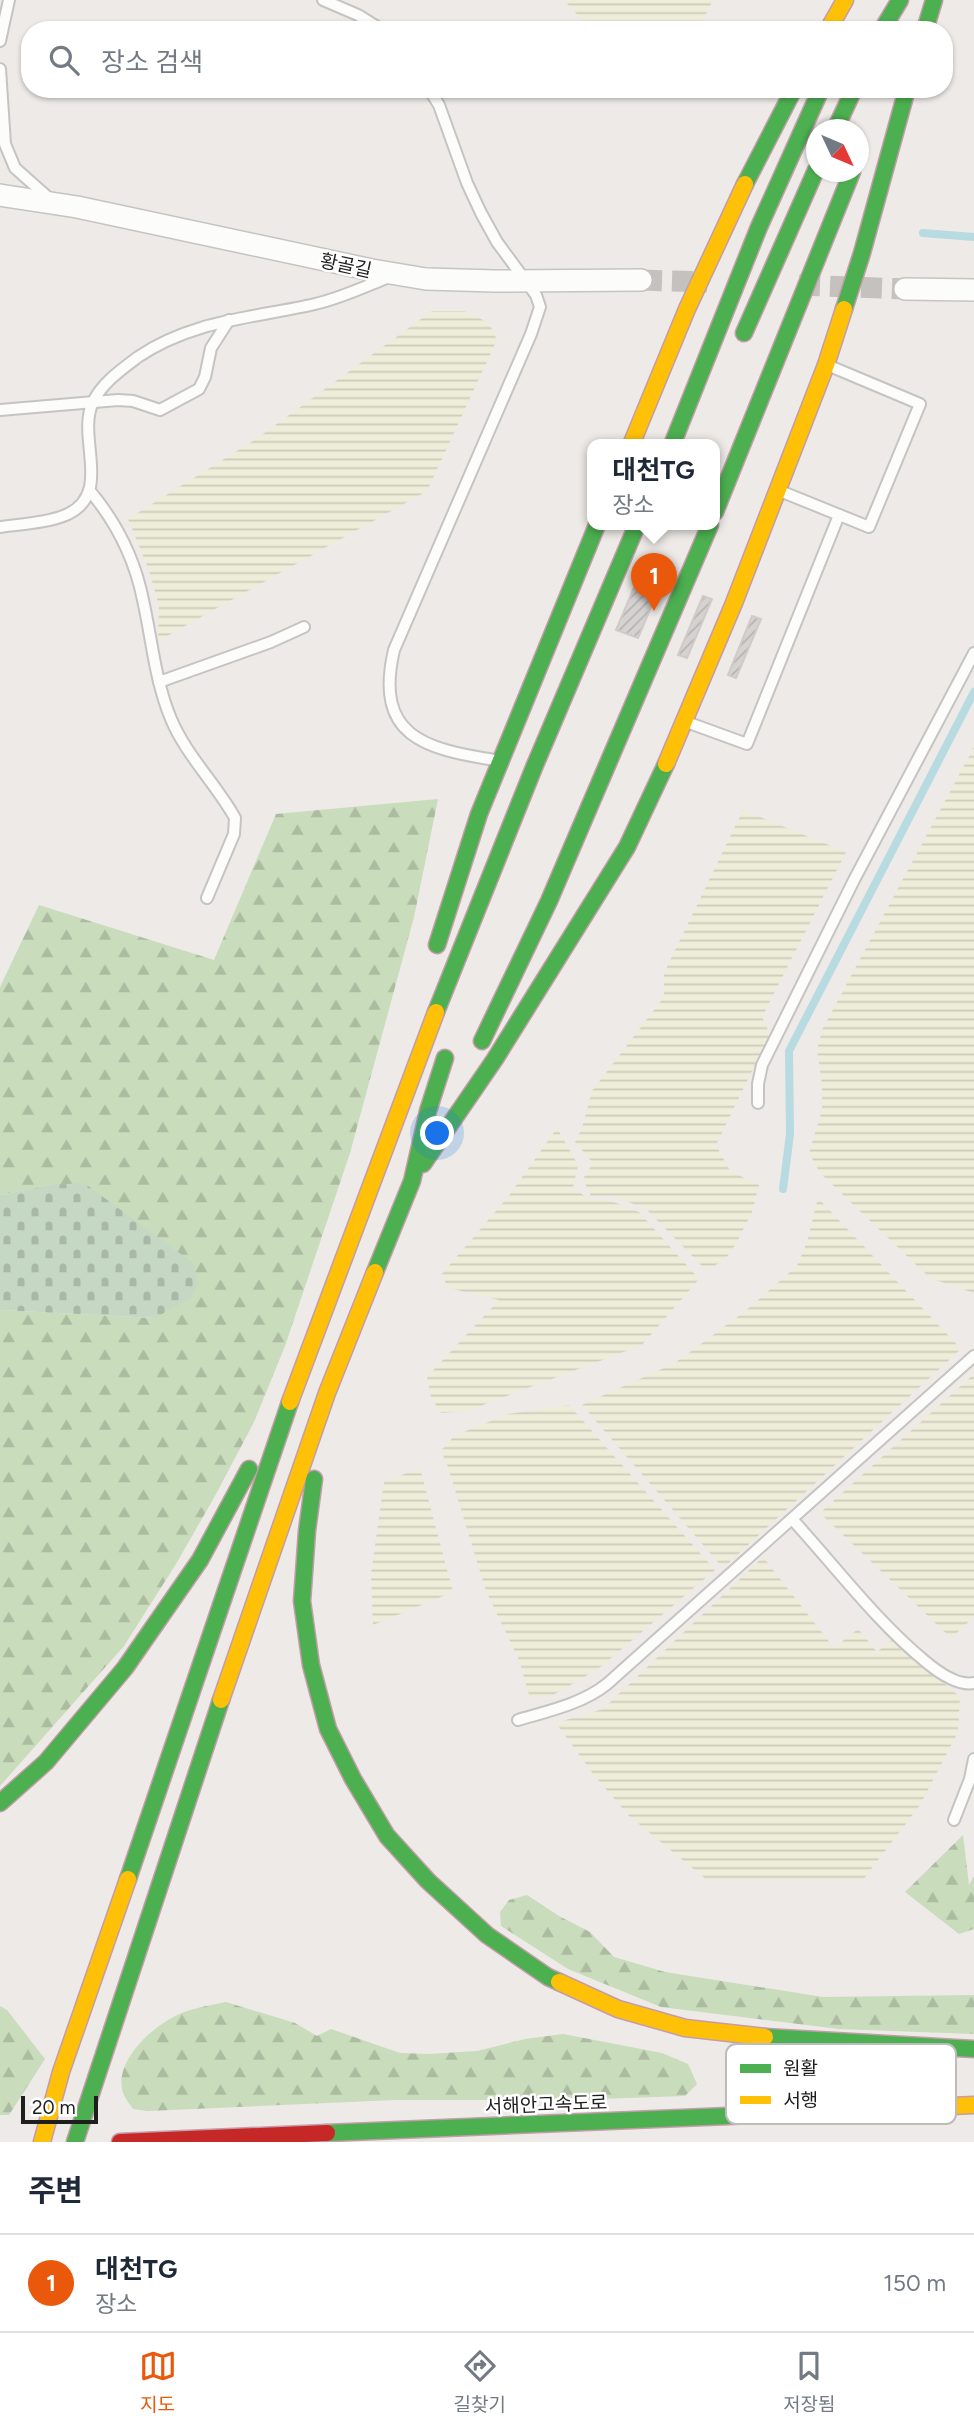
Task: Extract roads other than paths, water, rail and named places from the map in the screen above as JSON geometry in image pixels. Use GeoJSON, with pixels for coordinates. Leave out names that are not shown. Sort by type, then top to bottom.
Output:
{"type":"FeatureCollection","features":[{"type":"Feature","properties":{"kind":"highway"},"geometry":{"type":"LineString","coordinates":[[887,21],[900,0]]}},
{"type":"Feature","properties":{"kind":"highway"},"geometry":{"type":"LineString","coordinates":[[913,21],[922,0]]}},
{"type":"Feature","properties":{"kind":"highway"},"geometry":{"type":"LineString","coordinates":[[928,21],[934,0]]}},
{"type":"Feature","properties":{"kind":"highway"},"geometry":{"type":"LineString","coordinates":[[838,21],[852,9]]}},
{"type":"Feature","properties":{"kind":"highway"},"geometry":{"type":"LineString","coordinates":[[633,439],[687,308],[764,143],[789,98]]}},
{"type":"Feature","properties":{"kind":"highway"},"geometry":{"type":"LineString","coordinates":[[674,439],[759,227],[817,98]]}},
{"type":"Feature","properties":{"kind":"highway"},"geometry":{"type":"LineString","coordinates":[[840,119],[850,98]]}},
{"type":"Feature","properties":{"kind":"highway"},"geometry":{"type":"LineString","coordinates":[[412,1181],[495,1059],[627,847],[685,721],[826,365],[862,253],[905,98]]}},
{"type":"Feature","properties":{"kind":"highway"},"geometry":{"type":"LineString","coordinates":[[737,348],[812,182]]}},
{"type":"Feature","properties":{"kind":"highway"},"geometry":{"type":"LineString","coordinates":[[720,500],[848,182]]}},
{"type":"Feature","properties":{"kind":"highway"},"geometry":{"type":"LineString","coordinates":[[432,961],[479,814],[595,530]]}},
{"type":"Feature","properties":{"kind":"highway"},"geometry":{"type":"LineString","coordinates":[[42,2142],[61,2072],[298,1378],[446,985],[535,765],[635,530]]}},
{"type":"Feature","properties":{"kind":"highway"},"geometry":{"type":"LineString","coordinates":[[476,1053],[555,888],[708,530]]}},
{"type":"Feature","properties":{"kind":"highway"},"geometry":{"type":"LineString","coordinates":[[396,1119],[410,1039]]}},
{"type":"Feature","properties":{"kind":"highway"},"geometry":{"type":"LineString","coordinates":[[412,1181],[428,1111],[449,1047]]}},
{"type":"Feature","properties":{"kind":"highway"},"geometry":{"type":"LineString","coordinates":[[75,2142],[233,1663],[327,1393],[412,1181],[464,1077]]}},
{"type":"Feature","properties":{"kind":"highway"},"geometry":{"type":"LineString","coordinates":[[0,1803],[46,1762],[125,1668],[200,1560],[298,1378]]}},
{"type":"Feature","properties":{"kind":"highway"},"geometry":{"type":"LineString","coordinates":[[327,1393],[307,1531],[302,1601],[312,1665],[328,1728],[353,1779],[387,1836],[428,1881],[487,1935],[538,1970],[618,2009],[685,2028],[744,2036],[886,2044]]}},
{"type":"Feature","properties":{"kind":"highway"},"geometry":{"type":"LineString","coordinates":[[956,2048],[974,2049]]}},
{"type":"Feature","properties":{"kind":"highway","name":"서해안고속도로"},"geometry":{"type":"LineString","coordinates":[[956,2106],[974,2105]]}},
{"type":"Feature","properties":{"kind":"highway","name":"서해안고속도로"},"geometry":{"type":"LineString","coordinates":[[120,2142],[726,2116]]}},
{"type":"Feature","properties":{"kind":"street","name":"황골길"},"geometry":{"type":"LineString","coordinates":[[0,195],[426,279],[641,280]]}},
{"type":"Feature","properties":{"kind":"street"},"geometry":{"type":"LineString","coordinates":[[905,289],[974,290]]}},
{"type":"Feature","properties":{"kind":"lane"},"geometry":{"type":"LineString","coordinates":[[0,41],[9,0]]}},
{"type":"Feature","properties":{"kind":"lane"},"geometry":{"type":"LineString","coordinates":[[323,0],[368,21]]}},
{"type":"Feature","properties":{"kind":"lane","name":"황골길"},"geometry":{"type":"LineString","coordinates":[[0,69],[5,144],[15,168],[56,204]]}},
{"type":"Feature","properties":{"kind":"lane"},"geometry":{"type":"LineString","coordinates":[[435,98],[481,213],[497,242],[536,295],[540,307],[531,334],[394,650],[390,667],[391,696],[395,713],[407,733],[423,744],[501,761]]}},
{"type":"Feature","properties":{"kind":"lane"},"geometry":{"type":"LineString","coordinates":[[0,527],[68,514],[80,504],[90,491],[92,476],[88,423],[93,402],[109,380],[140,356],[177,335],[205,325],[345,296],[395,274]]}},
{"type":"Feature","properties":{"kind":"lane"},"geometry":{"type":"LineString","coordinates":[[0,410],[133,401],[160,410],[199,389],[205,377],[211,348],[229,320]]}},
{"type":"Feature","properties":{"kind":"lane"},"geometry":{"type":"LineString","coordinates":[[778,491],[869,527],[920,404],[826,365]]}},
{"type":"Feature","properties":{"kind":"lane"},"geometry":{"type":"LineString","coordinates":[[90,491],[107,512],[127,548],[143,599],[159,682],[172,721],[235,818],[234,834],[206,898]]}},
{"type":"Feature","properties":{"kind":"lane"},"geometry":{"type":"LineString","coordinates":[[685,721],[747,744],[839,515]]}},
{"type":"Feature","properties":{"kind":"lane"},"geometry":{"type":"LineString","coordinates":[[159,682],[271,642],[304,627]]}},
{"type":"Feature","properties":{"kind":"lane"},"geometry":{"type":"LineString","coordinates":[[758,1103],[762,1065],[854,880],[974,653]]}},
{"type":"Feature","properties":{"kind":"lane"},"geometry":{"type":"LineString","coordinates":[[518,1720],[596,1694],[974,1356]]}},
{"type":"Feature","properties":{"kind":"lane"},"geometry":{"type":"LineString","coordinates":[[792,1519],[889,1627],[927,1663],[953,1680],[974,1683]]}},
{"type":"Feature","properties":{"kind":"lane"},"geometry":{"type":"LineString","coordinates":[[954,1820],[970,1780],[974,1759]]}},
{"type":"Feature","properties":{"kind":"waterway"},"geometry":{"type":"LineString","coordinates":[[923,233],[974,237]]}},
{"type":"Feature","properties":{"kind":"waterway"},"geometry":{"type":"LineString","coordinates":[[783,1189],[790,1134],[789,1051],[974,692]]}},
{"type":"Feature","properties":{"kind":"tunnel"},"geometry":{"type":"LineString","coordinates":[[641,280],[707,282]]}},
{"type":"Feature","properties":{"kind":"tunnel"},"geometry":{"type":"LineString","coordinates":[[799,285],[905,289]]}},
{"type":"Feature","properties":{"kind":"place","name":"대천TG"},"geometry":{"type":"Point","coordinates":[654,611]}}]}
